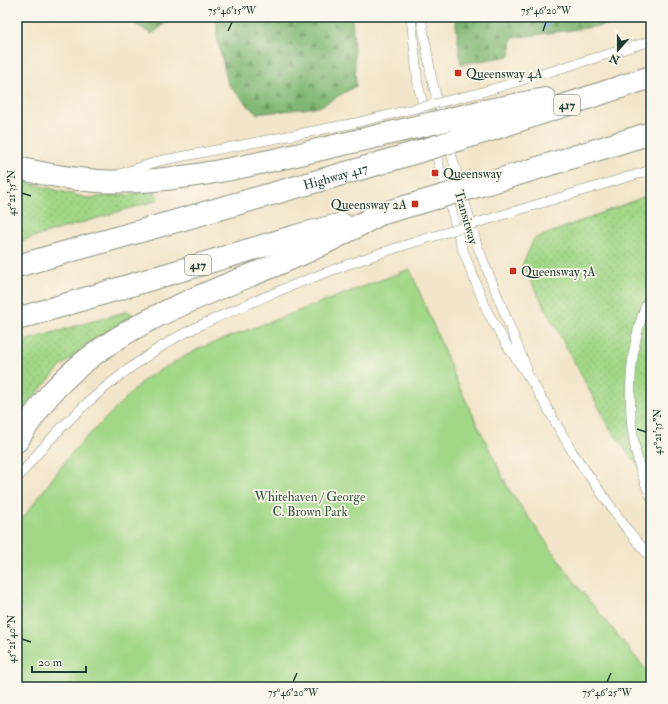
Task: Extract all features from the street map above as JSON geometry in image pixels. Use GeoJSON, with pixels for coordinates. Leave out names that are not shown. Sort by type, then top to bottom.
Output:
{"type":"FeatureCollection","features":[{"type":"Feature","properties":{"kind":"highway"},"geometry":{"type":"LineString","coordinates":[[17,168],[57,177],[99,181],[143,180],[190,175],[254,163],[358,131],[483,112],[649,78]]}},
{"type":"Feature","properties":{"kind":"highway","name":"Highway 417"},"geometry":{"type":"LineString","coordinates":[[17,266],[367,167],[483,112]]}},
{"type":"Feature","properties":{"kind":"highway","name":"417"},"geometry":{"type":"LineString","coordinates":[[17,320],[296,236],[502,179],[651,133]]}},
{"type":"Feature","properties":{"kind":"highway"},"geometry":{"type":"LineString","coordinates":[[17,441],[33,416],[53,392],[110,343],[158,315],[310,250],[380,214]]}},
{"type":"Feature","properties":{"kind":"lane","name":"Transitway"},"geometry":{"type":"LineString","coordinates":[[410,17],[418,85],[462,248],[488,313],[508,347],[534,385],[573,452],[626,528],[651,558]]}},
{"type":"Feature","properties":{"kind":"lane","name":"Transitway"},"geometry":{"type":"LineString","coordinates":[[421,17],[432,80],[477,245],[534,385]]}},
{"type":"Feature","properties":{"kind":"lane"},"geometry":{"type":"LineString","coordinates":[[483,112],[651,41]]}},
{"type":"Feature","properties":{"kind":"lane"},"geometry":{"type":"LineString","coordinates":[[17,479],[64,425],[109,385],[160,348],[212,320],[278,291],[393,250],[651,170]]}},
{"type":"Feature","properties":{"kind":"lane"},"geometry":{"type":"LineString","coordinates":[[651,293],[635,346],[630,392],[634,438],[643,478],[651,497]]}},
{"type":"Feature","properties":{"kind":"green space"},"geometry":{"type":"Polygon","coordinates":[[[123,17],[173,17],[152,34],[123,17]]]}},
{"type":"Feature","properties":{"kind":"green space"},"geometry":{"type":"Polygon","coordinates":[[[217,17],[352,17],[356,86],[319,107],[256,114],[228,84],[217,38],[217,17]]]}},
{"type":"Feature","properties":{"kind":"green space"},"geometry":{"type":"Polygon","coordinates":[[[455,17],[637,17],[637,21],[512,38],[510,56],[461,64],[455,17]]]}},
{"type":"Feature","properties":{"kind":"green space"},"geometry":{"type":"Polygon","coordinates":[[[17,180],[87,198],[155,192],[158,200],[17,242],[17,180]]]}},
{"type":"Feature","properties":{"kind":"green space"},"geometry":{"type":"Polygon","coordinates":[[[651,194],[651,482],[611,430],[522,265],[534,239],[651,194]]]}},
{"type":"Feature","properties":{"kind":"green space","name":"Whitehaven / George C. Brown Park"},"geometry":{"type":"Polygon","coordinates":[[[410,269],[457,382],[509,490],[579,588],[651,676],[651,687],[17,687],[17,526],[74,450],[146,378],[200,348],[410,269]]]}},
{"type":"Feature","properties":{"kind":"green space"},"geometry":{"type":"Polygon","coordinates":[[[128,311],[135,316],[95,339],[62,365],[17,419],[17,343],[128,311]]]}},
{"type":"Feature","properties":{"kind":"waterway"},"geometry":{"type":"LineString","coordinates":[[545,17],[546,26]]}},
{"type":"Feature","properties":{"kind":"place","name":"Queensway 4A"},"geometry":{"type":"Point","coordinates":[458,73]}},
{"type":"Feature","properties":{"kind":"place","name":"Queensway"},"geometry":{"type":"Point","coordinates":[435,173]}},
{"type":"Feature","properties":{"kind":"place","name":"Queensway 2A"},"geometry":{"type":"Point","coordinates":[415,204]}},
{"type":"Feature","properties":{"kind":"place","name":"Queensway 3A"},"geometry":{"type":"Point","coordinates":[513,271]}}]}
